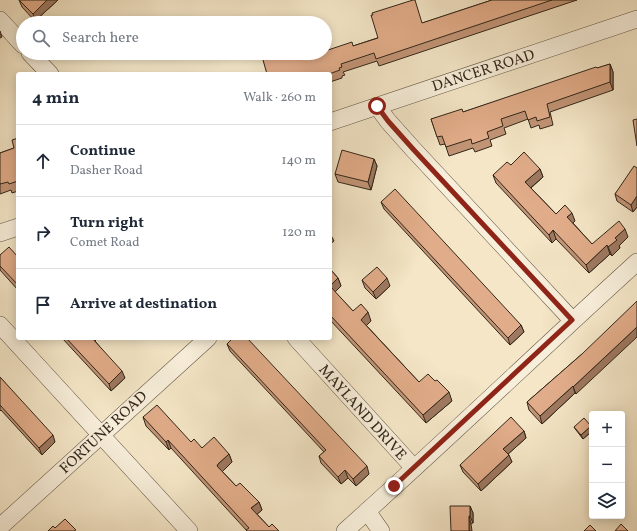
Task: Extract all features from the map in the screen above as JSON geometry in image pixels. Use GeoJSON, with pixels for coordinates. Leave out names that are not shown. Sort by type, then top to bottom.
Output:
{"type":"FeatureCollection","features":[{"type":"Feature","properties":{"kind":"street","name":"DANCER ROAD"},"geometry":{"type":"LineString","coordinates":[[332,121],[637,19]]}},
{"type":"Feature","properties":{"kind":"street"},"geometry":{"type":"LineString","coordinates":[[0,20],[16,37]]}},
{"type":"Feature","properties":{"kind":"street"},"geometry":{"type":"LineString","coordinates":[[37,60],[48,72]]}},
{"type":"Feature","properties":{"kind":"street"},"geometry":{"type":"LineString","coordinates":[[377,106],[408,144],[572,320]]}},
{"type":"Feature","properties":{"kind":"street"},"geometry":{"type":"LineString","coordinates":[[0,233],[16,228]]}},
{"type":"Feature","properties":{"kind":"street"},"geometry":{"type":"LineString","coordinates":[[345,531],[572,320],[637,262]]}},
{"type":"Feature","properties":{"kind":"street"},"geometry":{"type":"LineString","coordinates":[[0,325],[188,531]]}},
{"type":"Feature","properties":{"kind":"street","name":"FORTUNE ROAD"},"geometry":{"type":"LineString","coordinates":[[0,527],[206,340]]}},
{"type":"Feature","properties":{"kind":"street","name":"MAYLAND DRIVE"},"geometry":{"type":"LineString","coordinates":[[298,340],[414,468]]}},
{"type":"Feature","properties":{"kind":"street"},"geometry":{"type":"LineString","coordinates":[[367,511],[381,531]]}},
{"type":"Feature","properties":{"kind":"building"},"geometry":{"type":"Polygon","coordinates":[[[19,0],[47,0],[33,14],[19,0]]]}},
{"type":"Feature","properties":{"kind":"building"},"geometry":{"type":"Polygon","coordinates":[[[415,0],[422,23],[492,0],[552,0],[376,59],[374,53],[341,64],[342,67],[339,68],[340,70],[332,73],[266,72],[263,60],[332,60],[332,49],[352,42],[353,46],[378,38],[371,15],[373,15],[372,13],[415,0]]]}},
{"type":"Feature","properties":{"kind":"building"},"geometry":{"type":"Polygon","coordinates":[[[610,64],[610,82],[547,104],[550,117],[537,121],[536,117],[528,120],[525,111],[501,119],[503,126],[487,132],[489,138],[472,144],[471,139],[446,147],[442,136],[437,137],[431,119],[462,109],[463,112],[596,67],[610,64]]]}},
{"type":"Feature","properties":{"kind":"building"},"geometry":{"type":"Polygon","coordinates":[[[637,119],[637,146],[633,120],[637,119]]]}},
{"type":"Feature","properties":{"kind":"building"},"geometry":{"type":"Polygon","coordinates":[[[16,139],[16,182],[9,184],[8,182],[0,184],[0,153],[14,148],[12,140],[16,139]]]}},
{"type":"Feature","properties":{"kind":"building"},"geometry":{"type":"Polygon","coordinates":[[[342,150],[374,159],[368,182],[335,174],[342,150]]]}},
{"type":"Feature","properties":{"kind":"building"},"geometry":{"type":"Polygon","coordinates":[[[524,152],[540,169],[525,182],[556,214],[565,205],[572,213],[567,217],[592,244],[619,221],[625,229],[615,238],[617,240],[608,247],[607,245],[586,265],[553,230],[549,235],[493,175],[507,162],[511,165],[524,152]]]}},
{"type":"Feature","properties":{"kind":"building"},"geometry":{"type":"Polygon","coordinates":[[[634,166],[637,168],[637,196],[631,205],[615,194],[634,166]]]}},
{"type":"Feature","properties":{"kind":"building"},"geometry":{"type":"Polygon","coordinates":[[[395,189],[521,325],[508,338],[381,202],[395,189]]]}},
{"type":"Feature","properties":{"kind":"building"},"geometry":{"type":"Polygon","coordinates":[[[9,247],[16,255],[16,283],[0,266],[0,255],[9,247]]]}},
{"type":"Feature","properties":{"kind":"building"},"geometry":{"type":"Polygon","coordinates":[[[377,267],[387,278],[373,292],[362,280],[377,267]]]}},
{"type":"Feature","properties":{"kind":"building"},"geometry":{"type":"Polygon","coordinates":[[[332,271],[338,278],[332,284],[332,271]]]}},
{"type":"Feature","properties":{"kind":"building"},"geometry":{"type":"Polygon","coordinates":[[[332,288],[353,311],[361,304],[368,312],[361,320],[419,382],[428,374],[435,381],[437,380],[449,392],[423,415],[332,317],[332,288]]]}},
{"type":"Feature","properties":{"kind":"building"},"geometry":{"type":"Polygon","coordinates":[[[637,301],[637,327],[540,416],[527,402],[582,354],[637,301]]]}},
{"type":"Feature","properties":{"kind":"building"},"geometry":{"type":"Polygon","coordinates":[[[68,340],[94,340],[122,371],[109,384],[68,340]]]}},
{"type":"Feature","properties":{"kind":"building"},"geometry":{"type":"Polygon","coordinates":[[[231,340],[249,340],[367,466],[353,479],[345,470],[338,477],[319,456],[326,450],[227,344],[231,340]]]}},
{"type":"Feature","properties":{"kind":"building"},"geometry":{"type":"Polygon","coordinates":[[[0,377],[53,435],[39,448],[0,405],[0,377]]]}},
{"type":"Feature","properties":{"kind":"building"},"geometry":{"type":"Polygon","coordinates":[[[157,405],[191,442],[194,439],[202,448],[214,437],[229,454],[217,466],[236,486],[240,483],[259,502],[251,508],[269,527],[272,524],[279,531],[246,530],[249,528],[168,440],[166,442],[143,417],[157,405]]]}},
{"type":"Feature","properties":{"kind":"building"},"geometry":{"type":"Polygon","coordinates":[[[511,417],[524,431],[503,449],[509,455],[478,484],[460,465],[511,417]]]}},
{"type":"Feature","properties":{"kind":"building"},"geometry":{"type":"Polygon","coordinates":[[[584,418],[589,424],[589,428],[581,435],[574,427],[584,418]]]}},
{"type":"Feature","properties":{"kind":"building"},"geometry":{"type":"Polygon","coordinates":[[[450,506],[470,506],[469,531],[451,531],[450,506]]]}},
{"type":"Feature","properties":{"kind":"building"},"geometry":{"type":"Polygon","coordinates":[[[65,519],[76,530],[48,531],[53,526],[55,528],[65,519]]]}},
{"type":"Feature","properties":{"kind":"building"},"geometry":{"type":"Polygon","coordinates":[[[621,524],[628,531],[615,531],[621,524]]]}},
{"type":"Feature","properties":{"kind":"building"},"geometry":{"type":"Polygon","coordinates":[[[590,525],[596,531],[584,531],[590,525]]]}},
{"type":"Feature","properties":{"kind":"route"},"geometry":{"type":"LineString","coordinates":[[377,106],[413,149],[572,320],[394,486]]}}]}
